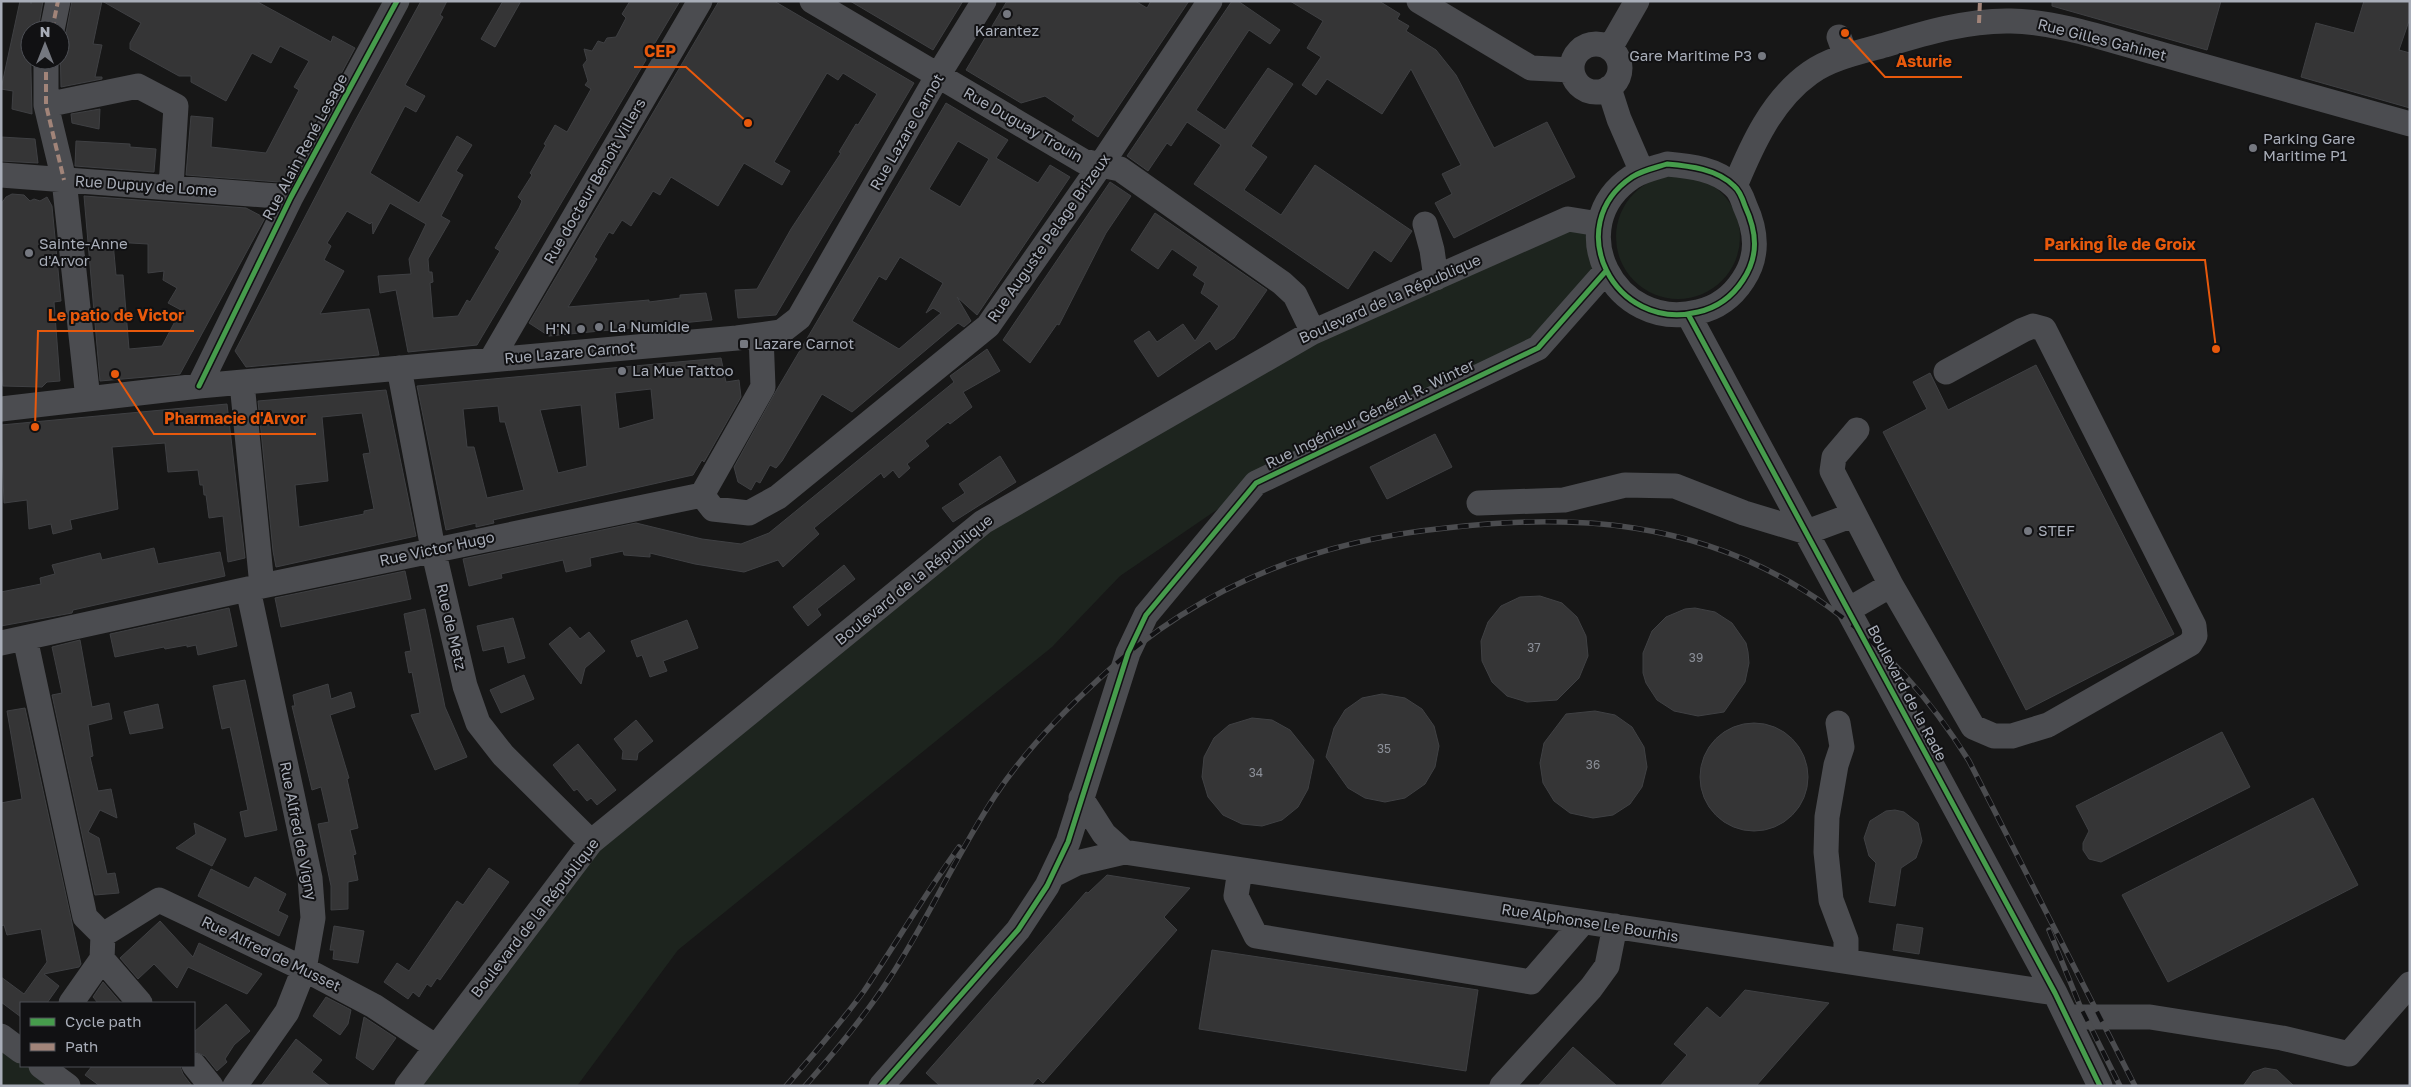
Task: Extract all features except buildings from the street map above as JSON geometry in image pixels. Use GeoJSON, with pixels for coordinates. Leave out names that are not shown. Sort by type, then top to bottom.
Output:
{"type":"FeatureCollection","features":[{"type":"Feature","properties":{"kind":"street"},"geometry":{"type":"LineString","coordinates":[[54,20],[58,1]]}},
{"type":"Feature","properties":{"kind":"street","name":"Rue Alain René Lesage"},"geometry":{"type":"LineString","coordinates":[[199,386],[291,197],[397,1]]}},
{"type":"Feature","properties":{"kind":"street","name":"Rue docteur Benoît Villers"},"geometry":{"type":"LineString","coordinates":[[491,360],[700,1]]}},
{"type":"Feature","properties":{"kind":"street","name":"Rue Duguay Trouin"},"geometry":{"type":"LineString","coordinates":[[812,1],[1083,161],[1120,169],[1282,283],[1295,295],[1313,332]]}},
{"type":"Feature","properties":{"kind":"street","name":"Rue Lazare Carnot"},"geometry":{"type":"LineString","coordinates":[[1,408],[199,386],[781,332],[799,318],[937,76],[984,1]]}},
{"type":"Feature","properties":{"kind":"street","name":"Rue Auguste Pelage Brizeux"},"geometry":{"type":"LineString","coordinates":[[702,494],[713,509],[749,513],[778,497],[988,326],[1100,166],[1210,1]]}},
{"type":"Feature","properties":{"kind":"street"},"geometry":{"type":"LineString","coordinates":[[1419,1],[1531,68],[1572,70]]}},
{"type":"Feature","properties":{"kind":"street"},"geometry":{"type":"LineString","coordinates":[[1610,48],[1637,1]]}},
{"type":"Feature","properties":{"kind":"street","name":"Rue Gilles Gahinet"},"geometry":{"type":"LineString","coordinates":[[1735,186],[1752,146],[1770,117],[1789,93],[1810,72],[1843,46],[1938,29],[2010,21],[2038,23],[2120,43],[2410,124]]}},
{"type":"Feature","properties":{"kind":"street"},"geometry":{"type":"LineString","coordinates":[[1597,44],[1610,48],[1618,59],[1620,72],[1614,84],[1597,92],[1585,89],[1576,82],[1572,70],[1574,57],[1584,47],[1597,44]]}},
{"type":"Feature","properties":{"kind":"street"},"geometry":{"type":"LineString","coordinates":[[46,70],[46,105],[64,180],[88,399]]}},
{"type":"Feature","properties":{"kind":"street"},"geometry":{"type":"LineString","coordinates":[[46,105],[138,86],[176,106],[171,187]]}},
{"type":"Feature","properties":{"kind":"street"},"geometry":{"type":"LineString","coordinates":[[1609,88],[1619,119],[1642,172]]}},
{"type":"Feature","properties":{"kind":"street"},"geometry":{"type":"LineString","coordinates":[[1667,164],[1695,166],[1735,186],[1752,221],[1755,238],[1754,257],[1740,285],[1722,303],[1706,310],[1688,314],[1671,316],[1644,310],[1631,301],[1606,271],[1600,246],[1599,224],[1607,204],[1616,191],[1631,178],[1642,172],[1667,164]]}},
{"type":"Feature","properties":{"kind":"street","name":"Rue Dupuy de Lome"},"geometry":{"type":"LineString","coordinates":[[1,175],[291,197]]}},
{"type":"Feature","properties":{"kind":"street","name":"Boulevard de la République"},"geometry":{"type":"LineString","coordinates":[[407,1086],[591,842],[982,522],[1313,332],[1568,219],[1599,224]]}},
{"type":"Feature","properties":{"kind":"street"},"geometry":{"type":"LineString","coordinates":[[1424,224],[1432,250],[1436,278]]}},
{"type":"Feature","properties":{"kind":"street","name":"Rue Ingénieur Général R. Winter"},"geometry":{"type":"LineString","coordinates":[[881,1086],[1018,930],[1053,875],[1068,842],[1128,653],[1146,615],[1256,483],[1538,348],[1606,271]]}},
{"type":"Feature","properties":{"kind":"street","name":"Boulevard de la Rade"},"geometry":{"type":"LineString","coordinates":[[1688,314],[2068,1017],[2100,1086]]}},
{"type":"Feature","properties":{"kind":"street"},"geometry":{"type":"LineString","coordinates":[[1857,430],[1834,458],[1832,471],[1853,515],[1891,585],[1973,727],[1994,736],[2012,736],[2048,724],[2190,644],[2195,636],[2194,626],[2044,329],[2033,326],[2023,330],[1946,372]]}},
{"type":"Feature","properties":{"kind":"street"},"geometry":{"type":"LineString","coordinates":[[702,494],[763,387],[761,335]]}},
{"type":"Feature","properties":{"kind":"street","name":"Rue de Metz"},"geometry":{"type":"LineString","coordinates":[[399,368],[433,550],[465,686],[478,723],[503,755],[591,842]]}},
{"type":"Feature","properties":{"kind":"street","name":"Rue Alfred de Vigny"},"geometry":{"type":"LineString","coordinates":[[235,1086],[287,1012],[304,969],[313,918],[310,878],[255,587],[242,383]]}},
{"type":"Feature","properties":{"kind":"street"},"geometry":{"type":"LineString","coordinates":[[1479,503],[1564,500],[1625,485],[1675,486],[1744,513],[1807,532],[1853,515]]}},
{"type":"Feature","properties":{"kind":"street","name":"Rue Victor Hugo"},"geometry":{"type":"LineString","coordinates":[[1,643],[255,587],[702,494]]}},
{"type":"Feature","properties":{"kind":"street"},"geometry":{"type":"LineString","coordinates":[[1848,610],[1891,585]]}},
{"type":"Feature","properties":{"kind":"street"},"geometry":{"type":"LineString","coordinates":[[25,638],[85,917],[102,947],[139,1002]]}},
{"type":"Feature","properties":{"kind":"street"},"geometry":{"type":"LineString","coordinates":[[1838,723],[1842,747],[1836,765],[1827,817],[1826,852],[1831,900],[1846,940],[1846,961]]}},
{"type":"Feature","properties":{"kind":"street"},"geometry":{"type":"LineString","coordinates":[[1081,798],[1104,834],[1124,852]]}},
{"type":"Feature","properties":{"kind":"street","name":"Rue Alphonse Le Bourhis"},"geometry":{"type":"LineString","coordinates":[[1053,875],[1077,863],[1124,852],[2055,993]]}},
{"type":"Feature","properties":{"kind":"street"},"geometry":{"type":"LineString","coordinates":[[1240,870],[1236,896],[1256,936],[1532,982],[1583,922]]}},
{"type":"Feature","properties":{"kind":"street","name":"Rue Alfred de Musset"},"geometry":{"type":"LineString","coordinates":[[102,947],[159,900],[304,969],[374,1006],[436,1047]]}},
{"type":"Feature","properties":{"kind":"street"},"geometry":{"type":"LineString","coordinates":[[1502,1086],[1591,988],[1607,966],[1615,926]]}},
{"type":"Feature","properties":{"kind":"street"},"geometry":{"type":"LineString","coordinates":[[72,1002],[102,947]]}},
{"type":"Feature","properties":{"kind":"street"},"geometry":{"type":"LineString","coordinates":[[2068,1017],[2150,1017],[2282,1038],[2349,1054],[2410,984]]}},
{"type":"Feature","properties":{"kind":"street"},"geometry":{"type":"LineString","coordinates":[[1,1036],[20,1050]]}},
{"type":"Feature","properties":{"kind":"street"},"geometry":{"type":"LineString","coordinates":[[195,1066],[211,1086]]}},
{"type":"Feature","properties":{"kind":"street"},"geometry":{"type":"LineString","coordinates":[[42,1067],[68,1086]]}},
{"type":"Feature","properties":{"kind":"shaded area"},"geometry":{"type":"Polygon","coordinates":[[[1678,175],[1702,179],[1722,193],[1736,213],[1740,237],[1736,261],[1722,281],[1702,295],[1678,299],[1654,295],[1634,281],[1620,261],[1616,237],[1620,213],[1634,193],[1654,179],[1678,175]]]}},
{"type":"Feature","properties":{"kind":"shaded area"},"geometry":{"type":"Polygon","coordinates":[[[1568,219],[1599,224],[1606,271],[1538,348],[1256,483],[1120,576],[1052,647],[678,950],[577,1086],[407,1086],[591,842],[983,522],[1313,332],[1568,219]]]}},
{"type":"Feature","properties":{"kind":"shaded area"},"geometry":{"type":"Polygon","coordinates":[[[1,1039],[20,1051],[20,1067],[42,1067],[68,1086],[1,1086],[1,1039]]]}},
{"type":"Feature","properties":{"kind":"railway"},"geometry":{"type":"LineString","coordinates":[[805,1086],[849,1034],[889,979],[917,934],[967,841],[995,796],[1018,764],[1057,719],[1137,646],[1177,618],[1218,594],[1260,574],[1305,557],[1350,544],[1398,534],[1516,522],[1564,522],[1611,525],[1688,540],[1738,557],[1785,579],[1828,607],[1868,639],[1905,676],[1939,716],[1969,761],[2135,1086]]}},
{"type":"Feature","properties":{"kind":"railway"},"geometry":{"type":"LineString","coordinates":[[786,1086],[864,991],[959,847]]}},
{"type":"Feature","properties":{"kind":"railway"},"geometry":{"type":"LineString","coordinates":[[2049,930],[2080,1006],[2120,1086]]}},
{"type":"Feature","properties":{"kind":"marked path"},"geometry":{"type":"LineString","coordinates":[[54,20],[58,1]]}},
{"type":"Feature","properties":{"kind":"marked path"},"geometry":{"type":"LineString","coordinates":[[1979,23],[1980,1]]}},
{"type":"Feature","properties":{"kind":"marked path"},"geometry":{"type":"LineString","coordinates":[[46,70],[46,105],[64,180]]}},
{"type":"Feature","properties":{"kind":"cycle path"},"geometry":{"type":"LineString","coordinates":[[199,386],[291,197],[397,1]]}},
{"type":"Feature","properties":{"kind":"cycle path"},"geometry":{"type":"LineString","coordinates":[[1667,164],[1703,169],[1727,180],[1736,188],[1742,198],[1752,225],[1754,253],[1752,262],[1743,280],[1734,292],[1723,301],[1711,308],[1698,312],[1668,314],[1642,307],[1621,291],[1606,270],[1599,246],[1600,221],[1611,197],[1632,177],[1667,164]]}},
{"type":"Feature","properties":{"kind":"cycle path"},"geometry":{"type":"LineString","coordinates":[[881,1086],[1018,930],[1047,886],[1068,842],[1128,653],[1146,615],[1256,483],[1538,348],[1606,271]]}},
{"type":"Feature","properties":{"kind":"cycle path"},"geometry":{"type":"LineString","coordinates":[[1688,314],[2055,993],[2100,1086]]}},
{"type":"Feature","properties":{"kind":"place","name":"Karantez"},"geometry":{"type":"Point","coordinates":[1007,14]}},
{"type":"Feature","properties":{"kind":"place","name":"Asturie"},"geometry":{"type":"Point","coordinates":[1845,33]}},
{"type":"Feature","properties":{"kind":"place","name":"Gare Maritime P3"},"geometry":{"type":"Point","coordinates":[1762,56]}},
{"type":"Feature","properties":{"kind":"place","name":"CEP"},"geometry":{"type":"Point","coordinates":[748,123]}},
{"type":"Feature","properties":{"kind":"place","name":"Parking Gare Maritime P1"},"geometry":{"type":"Point","coordinates":[2253,148]}},
{"type":"Feature","properties":{"kind":"place","name":"Sainte-Anne d'Arvor"},"geometry":{"type":"Point","coordinates":[29,253]}},
{"type":"Feature","properties":{"kind":"place","name":"La Numidie"},"geometry":{"type":"Point","coordinates":[599,327]}},
{"type":"Feature","properties":{"kind":"place","name":"H'N"},"geometry":{"type":"Point","coordinates":[581,329]}},
{"type":"Feature","properties":{"kind":"place","name":"Lazare Carnot"},"geometry":{"type":"Point","coordinates":[744,344]}},
{"type":"Feature","properties":{"kind":"place","name":"Parking Île de Groix"},"geometry":{"type":"Point","coordinates":[2216,349]}},
{"type":"Feature","properties":{"kind":"place","name":"La Mue Tattoo"},"geometry":{"type":"Point","coordinates":[622,371]}},
{"type":"Feature","properties":{"kind":"place","name":"Pharmacie d'Arvor"},"geometry":{"type":"Point","coordinates":[115,374]}},
{"type":"Feature","properties":{"kind":"place","name":"Le patio de Victor"},"geometry":{"type":"Point","coordinates":[35,427]}},
{"type":"Feature","properties":{"kind":"place","name":"STEF"},"geometry":{"type":"Point","coordinates":[2028,531]}}]}
